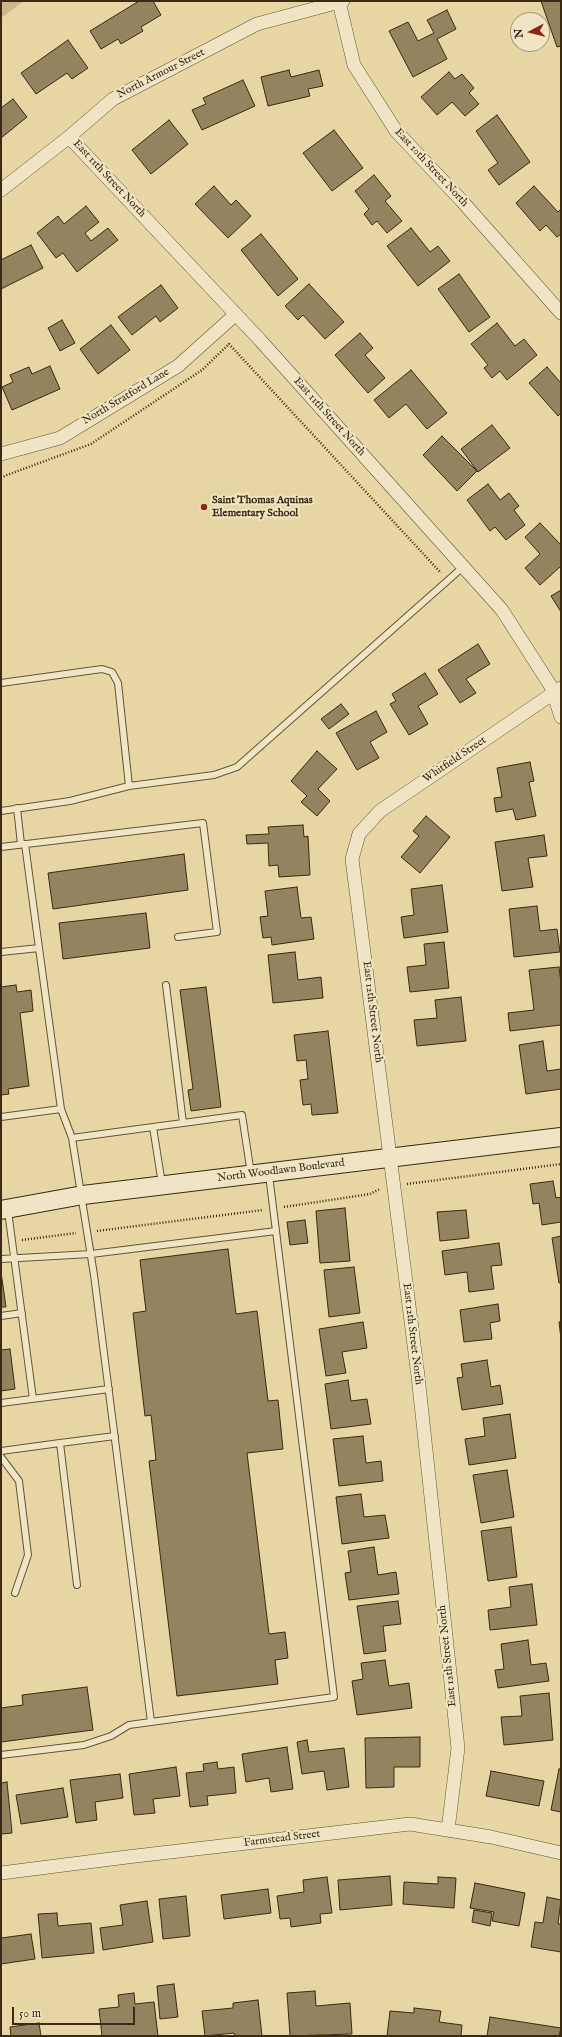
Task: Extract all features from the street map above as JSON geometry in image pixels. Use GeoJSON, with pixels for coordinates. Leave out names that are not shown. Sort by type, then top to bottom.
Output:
{"type":"FeatureCollection","features":[{"type":"Feature","properties":{"kind":"main road","name":"North Woodlawn Boulevard"},"geometry":{"type":"LineString","coordinates":[[4,1210],[82,1195],[561,1136]]}},
{"type":"Feature","properties":{"kind":"street","name":"North Armour Street"},"geometry":{"type":"LineString","coordinates":[[1,190],[69,137],[113,99],[258,24],[341,2]]}},
{"type":"Feature","properties":{"kind":"street","name":"East 10th Street North"},"geometry":{"type":"LineString","coordinates":[[341,2],[354,64],[396,131],[461,200],[561,313]]}},
{"type":"Feature","properties":{"kind":"street","name":"East 11th Street North"},"geometry":{"type":"LineString","coordinates":[[69,137],[236,314],[502,610],[557,691],[561,717]]}},
{"type":"Feature","properties":{"kind":"street","name":"North Stratford Lane"},"geometry":{"type":"LineString","coordinates":[[1,454],[60,438],[178,366],[236,314]]}},
{"type":"Feature","properties":{"kind":"street","name":"Whitfield Street"},"geometry":{"type":"LineString","coordinates":[[358,839],[359,834],[380,811],[557,691]]}},
{"type":"Feature","properties":{"kind":"street","name":"East 12th Street North"},"geometry":{"type":"LineString","coordinates":[[358,839],[352,859],[418,1376],[458,1748],[448,1830]]}},
{"type":"Feature","properties":{"kind":"street","name":"Farmstead Street"},"geometry":{"type":"LineString","coordinates":[[1,1873],[127,1856],[410,1824],[491,1837],[561,1853]]}},
{"type":"Feature","properties":{"kind":"lane"},"geometry":{"type":"LineString","coordinates":[[1,811],[70,801],[129,786],[214,776],[237,767],[463,567]]}},
{"type":"Feature","properties":{"kind":"lane"},"geometry":{"type":"LineString","coordinates":[[1,683],[102,669],[112,672],[118,683],[129,786]]}},
{"type":"Feature","properties":{"kind":"lane"},"geometry":{"type":"LineString","coordinates":[[17,808],[39,948],[61,1109],[72,1138],[91,1254],[151,1722]]}},
{"type":"Feature","properties":{"kind":"lane"},"geometry":{"type":"LineString","coordinates":[[1,847],[203,823],[217,932],[178,936]]}},
{"type":"Feature","properties":{"kind":"lane"},"geometry":{"type":"LineString","coordinates":[[1,952],[39,948]]}},
{"type":"Feature","properties":{"kind":"lane"},"geometry":{"type":"LineString","coordinates":[[166,985],[183,1123]]}},
{"type":"Feature","properties":{"kind":"lane"},"geometry":{"type":"LineString","coordinates":[[1,1117],[61,1109]]}},
{"type":"Feature","properties":{"kind":"lane"},"geometry":{"type":"LineString","coordinates":[[72,1138],[242,1115],[251,1175]]}},
{"type":"Feature","properties":{"kind":"lane"},"geometry":{"type":"LineString","coordinates":[[153,1127],[162,1186]]}},
{"type":"Feature","properties":{"kind":"lane"},"geometry":{"type":"LineString","coordinates":[[1,1755],[84,1746],[111,1736],[129,1725],[334,1698],[269,1173]]}},
{"type":"Feature","properties":{"kind":"lane"},"geometry":{"type":"LineString","coordinates":[[4,1210],[15,1257],[33,1399]]}},
{"type":"Feature","properties":{"kind":"lane"},"geometry":{"type":"LineString","coordinates":[[1,1259],[15,1257],[91,1254],[276,1231]]}},
{"type":"Feature","properties":{"kind":"lane"},"geometry":{"type":"LineString","coordinates":[[1,1316],[22,1313]]}},
{"type":"Feature","properties":{"kind":"lane"},"geometry":{"type":"LineString","coordinates":[[1,1403],[109,1388]]}},
{"type":"Feature","properties":{"kind":"lane"},"geometry":{"type":"LineString","coordinates":[[1,1451],[115,1436]]}},
{"type":"Feature","properties":{"kind":"lane"},"geometry":{"type":"LineString","coordinates":[[60,1443],[77,1585]]}},
{"type":"Feature","properties":{"kind":"lane"},"geometry":{"type":"LineString","coordinates":[[1,1457],[19,1481],[28,1555],[15,1593]]}},
{"type":"Feature","properties":{"kind":"path"},"geometry":{"type":"LineString","coordinates":[[1,478],[91,444],[202,370],[229,344],[448,580]]}},
{"type":"Feature","properties":{"kind":"shaded area"},"geometry":{"type":"Polygon","coordinates":[[[1,1],[24,1],[1,18],[1,1]]]}},
{"type":"Feature","properties":{"kind":"building"},"geometry":{"type":"Polygon","coordinates":[[[139,1],[153,1],[161,15],[141,27],[143,31],[121,44],[118,39],[101,49],[90,31],[139,1]]]}},
{"type":"Feature","properties":{"kind":"building"},"geometry":{"type":"Polygon","coordinates":[[[541,1],[561,1],[561,46],[557,47],[550,27],[550,12],[545,12],[541,1]]]}},
{"type":"Feature","properties":{"kind":"building"},"geometry":{"type":"Polygon","coordinates":[[[447,10],[456,29],[437,39],[447,59],[413,77],[389,31],[408,22],[418,41],[434,33],[427,20],[447,10]]]}},
{"type":"Feature","properties":{"kind":"building"},"geometry":{"type":"Polygon","coordinates":[[[68,40],[88,68],[72,79],[67,73],[36,94],[21,73],[68,40]]]}},
{"type":"Feature","properties":{"kind":"building"},"geometry":{"type":"Polygon","coordinates":[[[289,70],[291,77],[319,70],[323,86],[308,89],[310,96],[268,106],[261,77],[289,70]]]}},
{"type":"Feature","properties":{"kind":"building"},"geometry":{"type":"Polygon","coordinates":[[[449,72],[455,79],[462,74],[474,88],[469,93],[479,104],[465,116],[452,102],[437,115],[421,97],[449,72]]]}},
{"type":"Feature","properties":{"kind":"building"},"geometry":{"type":"Polygon","coordinates":[[[243,80],[255,106],[202,130],[192,110],[206,104],[203,98],[243,80]]]}},
{"type":"Feature","properties":{"kind":"building"},"geometry":{"type":"Polygon","coordinates":[[[13,99],[27,117],[1,138],[1,108],[13,99]]]}},
{"type":"Feature","properties":{"kind":"building"},"geometry":{"type":"Polygon","coordinates":[[[497,115],[530,162],[499,185],[488,170],[498,163],[476,131],[497,115]]]}},
{"type":"Feature","properties":{"kind":"building"},"geometry":{"type":"Polygon","coordinates":[[[169,120],[188,144],[151,174],[132,150],[169,120]]]}},
{"type":"Feature","properties":{"kind":"building"},"geometry":{"type":"Polygon","coordinates":[[[334,130],[363,168],[332,191],[303,153],[334,130]]]}},
{"type":"Feature","properties":{"kind":"building"},"geometry":{"type":"Polygon","coordinates":[[[374,175],[391,196],[385,201],[402,221],[387,233],[377,221],[372,225],[364,214],[369,209],[355,191],[374,175]]]}},
{"type":"Feature","properties":{"kind":"building"},"geometry":{"type":"Polygon","coordinates":[[[214,186],[231,205],[236,200],[251,216],[228,238],[195,204],[214,186]]]}},
{"type":"Feature","properties":{"kind":"building"},"geometry":{"type":"Polygon","coordinates":[[[534,186],[558,212],[561,209],[561,234],[557,237],[546,225],[540,231],[516,203],[534,186]]]}},
{"type":"Feature","properties":{"kind":"building"},"geometry":{"type":"Polygon","coordinates":[[[86,206],[99,222],[85,233],[91,241],[108,228],[118,240],[77,272],[63,253],[56,258],[37,233],[58,216],[64,224],[86,206]]]}},
{"type":"Feature","properties":{"kind":"building"},"geometry":{"type":"Polygon","coordinates":[[[411,228],[430,252],[438,246],[450,261],[418,286],[387,246],[411,228]]]}},
{"type":"Feature","properties":{"kind":"building"},"geometry":{"type":"Polygon","coordinates":[[[261,234],[298,279],[278,296],[241,250],[261,234]]]}},
{"type":"Feature","properties":{"kind":"building"},"geometry":{"type":"Polygon","coordinates":[[[31,245],[43,268],[1,289],[1,260],[31,245]]]}},
{"type":"Feature","properties":{"kind":"building"},"geometry":{"type":"Polygon","coordinates":[[[459,274],[490,317],[469,332],[438,289],[459,274]]]}},
{"type":"Feature","properties":{"kind":"building"},"geometry":{"type":"Polygon","coordinates":[[[309,284],[344,322],[325,339],[303,315],[298,320],[285,306],[309,284]]]}},
{"type":"Feature","properties":{"kind":"building"},"geometry":{"type":"Polygon","coordinates":[[[161,285],[178,308],[160,322],[156,316],[132,335],[118,317],[161,285]]]}},
{"type":"Feature","properties":{"kind":"building"},"geometry":{"type":"Polygon","coordinates":[[[62,320],[75,343],[60,351],[48,328],[62,320]]]}},
{"type":"Feature","properties":{"kind":"building"},"geometry":{"type":"Polygon","coordinates":[[[497,323],[515,346],[524,339],[537,355],[507,380],[500,371],[492,378],[484,368],[488,365],[471,344],[497,323]]]}},
{"type":"Feature","properties":{"kind":"building"},"geometry":{"type":"Polygon","coordinates":[[[111,325],[130,350],[98,374],[80,349],[111,325]]]}},
{"type":"Feature","properties":{"kind":"building"},"geometry":{"type":"Polygon","coordinates":[[[360,333],[373,348],[365,355],[385,378],[368,393],[335,355],[360,333]]]}},
{"type":"Feature","properties":{"kind":"building"},"geometry":{"type":"Polygon","coordinates":[[[50,366],[60,389],[12,410],[2,387],[13,382],[10,375],[29,367],[32,374],[50,366]]]}},
{"type":"Feature","properties":{"kind":"building"},"geometry":{"type":"Polygon","coordinates":[[[547,367],[561,383],[561,413],[558,416],[529,383],[547,367]]]}},
{"type":"Feature","properties":{"kind":"building"},"geometry":{"type":"Polygon","coordinates":[[[411,370],[447,413],[427,429],[406,404],[389,418],[374,400],[411,370]]]}},
{"type":"Feature","properties":{"kind":"building"},"geometry":{"type":"Polygon","coordinates":[[[492,425],[510,448],[478,472],[461,449],[492,425]]]}},
{"type":"Feature","properties":{"kind":"building"},"geometry":{"type":"Polygon","coordinates":[[[442,436],[477,471],[457,491],[423,455],[442,436]]]}},
{"type":"Feature","properties":{"kind":"building"},"geometry":{"type":"Polygon","coordinates":[[[488,484],[500,500],[509,493],[519,506],[514,510],[525,525],[506,540],[495,527],[490,531],[467,500],[488,484]]]}},
{"type":"Feature","properties":{"kind":"building"},"geometry":{"type":"Polygon","coordinates":[[[540,523],[561,545],[561,566],[540,585],[525,568],[540,554],[525,537],[540,523]]]}},
{"type":"Feature","properties":{"kind":"building"},"geometry":{"type":"Polygon","coordinates":[[[561,590],[561,612],[551,596],[561,590]]]}},
{"type":"Feature","properties":{"kind":"building"},"geometry":{"type":"Polygon","coordinates":[[[478,644],[490,664],[466,679],[476,693],[460,703],[438,670],[478,644]]]}},
{"type":"Feature","properties":{"kind":"building"},"geometry":{"type":"Polygon","coordinates":[[[425,673],[438,694],[418,706],[428,724],[409,735],[390,704],[396,701],[392,694],[425,673]]]}},
{"type":"Feature","properties":{"kind":"building"},"geometry":{"type":"Polygon","coordinates":[[[341,704],[349,714],[329,729],[321,719],[341,704]]]}},
{"type":"Feature","properties":{"kind":"building"},"geometry":{"type":"Polygon","coordinates":[[[376,711],[387,732],[370,742],[379,758],[357,770],[336,733],[376,711]]]}},
{"type":"Feature","properties":{"kind":"building"},"geometry":{"type":"Polygon","coordinates":[[[317,751],[337,769],[318,789],[330,801],[317,816],[301,802],[307,796],[291,781],[317,751]]]}},
{"type":"Feature","properties":{"kind":"building"},"geometry":{"type":"Polygon","coordinates":[[[530,762],[534,781],[529,782],[536,816],[516,820],[513,809],[496,812],[494,798],[502,797],[497,768],[530,762]]]}},
{"type":"Feature","properties":{"kind":"building"},"geometry":{"type":"Polygon","coordinates":[[[426,816],[450,837],[420,873],[401,857],[419,836],[413,831],[426,816]]]}},
{"type":"Feature","properties":{"kind":"building"},"geometry":{"type":"Polygon","coordinates":[[[303,825],[304,837],[308,836],[310,875],[279,877],[278,865],[269,866],[268,843],[247,844],[246,835],[269,834],[268,827],[303,825]]]}},
{"type":"Feature","properties":{"kind":"building"},"geometry":{"type":"Polygon","coordinates":[[[544,835],[547,856],[528,858],[533,887],[502,891],[495,842],[544,835]]]}},
{"type":"Feature","properties":{"kind":"building"},"geometry":{"type":"Polygon","coordinates":[[[184,854],[188,890],[53,909],[48,873],[184,854]]]}},
{"type":"Feature","properties":{"kind":"building"},"geometry":{"type":"Polygon","coordinates":[[[442,885],[448,932],[404,938],[401,917],[414,915],[411,889],[442,885]]]}},
{"type":"Feature","properties":{"kind":"building"},"geometry":{"type":"Polygon","coordinates":[[[297,887],[301,918],[311,917],[314,939],[272,945],[271,937],[263,938],[260,917],[268,916],[265,891],[297,887]]]}},
{"type":"Feature","properties":{"kind":"building"},"geometry":{"type":"Polygon","coordinates":[[[537,906],[540,931],[557,929],[560,952],[514,957],[509,909],[537,906]]]}},
{"type":"Feature","properties":{"kind":"building"},"geometry":{"type":"Polygon","coordinates":[[[146,913],[150,948],[63,959],[59,923],[146,913]]]}},
{"type":"Feature","properties":{"kind":"building"},"geometry":{"type":"Polygon","coordinates":[[[444,942],[449,988],[410,992],[407,967],[426,965],[424,944],[444,942]]]}},
{"type":"Feature","properties":{"kind":"building"},"geometry":{"type":"Polygon","coordinates":[[[295,952],[298,980],[321,977],[323,998],[273,1003],[268,955],[295,952]]]}},
{"type":"Feature","properties":{"kind":"building"},"geometry":{"type":"Polygon","coordinates":[[[559,967],[561,983],[561,1025],[510,1031],[508,1013],[534,1010],[529,970],[559,967]]]}},
{"type":"Feature","properties":{"kind":"building"},"geometry":{"type":"Polygon","coordinates":[[[16,985],[17,992],[31,990],[33,1011],[20,1013],[29,1086],[8,1089],[9,1094],[1,1095],[1,987],[16,985]]]}},
{"type":"Feature","properties":{"kind":"building"},"geometry":{"type":"Polygon","coordinates":[[[206,987],[221,1107],[191,1111],[188,1090],[193,1089],[180,990],[206,987]]]}},
{"type":"Feature","properties":{"kind":"building"},"geometry":{"type":"Polygon","coordinates":[[[461,997],[466,1041],[417,1046],[414,1020],[437,1018],[435,1000],[461,997]]]}},
{"type":"Feature","properties":{"kind":"building"},"geometry":{"type":"Polygon","coordinates":[[[328,1031],[338,1113],[312,1115],[311,1104],[303,1105],[300,1080],[308,1079],[306,1060],[297,1061],[294,1035],[328,1031]]]}},
{"type":"Feature","properties":{"kind":"building"},"geometry":{"type":"Polygon","coordinates":[[[543,1041],[547,1071],[561,1069],[561,1089],[526,1094],[519,1045],[543,1041]]]}},
{"type":"Feature","properties":{"kind":"building"},"geometry":{"type":"Polygon","coordinates":[[[553,1181],[556,1198],[561,1197],[561,1222],[542,1225],[539,1203],[533,1204],[530,1184],[553,1181]]]}},
{"type":"Feature","properties":{"kind":"building"},"geometry":{"type":"Polygon","coordinates":[[[345,1208],[350,1261],[320,1263],[316,1211],[345,1208]]]}},
{"type":"Feature","properties":{"kind":"building"},"geometry":{"type":"Polygon","coordinates":[[[466,1210],[469,1238],[440,1241],[437,1212],[466,1210]]]}},
{"type":"Feature","properties":{"kind":"building"},"geometry":{"type":"Polygon","coordinates":[[[305,1220],[308,1243],[290,1245],[287,1222],[305,1220]]]}},
{"type":"Feature","properties":{"kind":"building"},"geometry":{"type":"Polygon","coordinates":[[[561,1236],[561,1283],[559,1283],[552,1238],[561,1236]]]}},
{"type":"Feature","properties":{"kind":"building"},"geometry":{"type":"Polygon","coordinates":[[[499,1243],[502,1265],[491,1266],[494,1289],[469,1292],[467,1272],[445,1275],[442,1251],[499,1243]]]}},
{"type":"Feature","properties":{"kind":"building"},"geometry":{"type":"Polygon","coordinates":[[[228,1249],[236,1314],[257,1311],[268,1401],[278,1400],[283,1449],[247,1453],[269,1634],[285,1632],[288,1658],[275,1660],[278,1684],[177,1696],[149,1461],[156,1460],[151,1415],[145,1416],[133,1313],[146,1311],[140,1260],[228,1249]]]}},
{"type":"Feature","properties":{"kind":"building"},"geometry":{"type":"Polygon","coordinates":[[[354,1267],[360,1313],[329,1317],[324,1270],[354,1267]]]}},
{"type":"Feature","properties":{"kind":"building"},"geometry":{"type":"Polygon","coordinates":[[[1,1272],[6,1307],[1,1307],[1,1272]]]}},
{"type":"Feature","properties":{"kind":"building"},"geometry":{"type":"Polygon","coordinates":[[[498,1304],[500,1321],[490,1323],[492,1339],[464,1342],[460,1310],[498,1304]]]}},
{"type":"Feature","properties":{"kind":"building"},"geometry":{"type":"Polygon","coordinates":[[[561,1321],[561,1339],[559,1322],[561,1321]]]}},
{"type":"Feature","properties":{"kind":"building"},"geometry":{"type":"Polygon","coordinates":[[[363,1322],[367,1348],[342,1352],[346,1373],[326,1376],[319,1329],[363,1322]]]}},
{"type":"Feature","properties":{"kind":"building"},"geometry":{"type":"Polygon","coordinates":[[[10,1349],[15,1389],[1,1391],[1,1350],[10,1349]]]}},
{"type":"Feature","properties":{"kind":"building"},"geometry":{"type":"Polygon","coordinates":[[[487,1360],[491,1387],[500,1385],[503,1404],[462,1410],[457,1378],[463,1377],[461,1364],[487,1360]]]}},
{"type":"Feature","properties":{"kind":"building"},"geometry":{"type":"Polygon","coordinates":[[[348,1380],[351,1401],[367,1399],[371,1424],[331,1429],[325,1384],[348,1380]]]}},
{"type":"Feature","properties":{"kind":"building"},"geometry":{"type":"Polygon","coordinates":[[[510,1414],[516,1458],[469,1465],[465,1439],[485,1436],[483,1418],[510,1414]]]}},
{"type":"Feature","properties":{"kind":"building"},"geometry":{"type":"Polygon","coordinates":[[[363,1436],[366,1463],[381,1461],[383,1481],[339,1486],[333,1439],[363,1436]]]}},
{"type":"Feature","properties":{"kind":"building"},"geometry":{"type":"Polygon","coordinates":[[[507,1470],[514,1517],[481,1523],[473,1475],[507,1470]]]}},
{"type":"Feature","properties":{"kind":"building"},"geometry":{"type":"Polygon","coordinates":[[[361,1494],[364,1517],[385,1515],[389,1538],[342,1544],[336,1497],[361,1494]]]}},
{"type":"Feature","properties":{"kind":"building"},"geometry":{"type":"Polygon","coordinates":[[[511,1527],[517,1577],[488,1581],[481,1531],[511,1527]]]}},
{"type":"Feature","properties":{"kind":"building"},"geometry":{"type":"Polygon","coordinates":[[[374,1547],[378,1575],[396,1572],[399,1594],[349,1600],[345,1573],[351,1572],[348,1551],[374,1547]]]}},
{"type":"Feature","properties":{"kind":"building"},"geometry":{"type":"Polygon","coordinates":[[[532,1584],[537,1625],[490,1630],[488,1610],[511,1607],[509,1587],[532,1584]]]}},
{"type":"Feature","properties":{"kind":"building"},"geometry":{"type":"Polygon","coordinates":[[[398,1601],[401,1624],[383,1626],[386,1651],[364,1654],[357,1606],[398,1601]]]}},
{"type":"Feature","properties":{"kind":"building"},"geometry":{"type":"Polygon","coordinates":[[[528,1640],[531,1665],[546,1663],[549,1681],[498,1688],[495,1670],[504,1669],[501,1644],[528,1640]]]}},
{"type":"Feature","properties":{"kind":"building"},"geometry":{"type":"Polygon","coordinates":[[[385,1660],[389,1686],[409,1683],[412,1708],[357,1715],[352,1681],[363,1679],[361,1663],[385,1660]]]}},
{"type":"Feature","properties":{"kind":"building"},"geometry":{"type":"Polygon","coordinates":[[[87,1687],[93,1730],[1,1742],[1,1708],[23,1705],[22,1695],[87,1687]]]}},
{"type":"Feature","properties":{"kind":"building"},"geometry":{"type":"Polygon","coordinates":[[[549,1693],[553,1740],[504,1745],[501,1717],[522,1716],[520,1696],[549,1693]]]}},
{"type":"Feature","properties":{"kind":"building"},"geometry":{"type":"Polygon","coordinates":[[[420,1737],[420,1767],[394,1767],[394,1787],[366,1788],[365,1738],[420,1737]]]}},
{"type":"Feature","properties":{"kind":"building"},"geometry":{"type":"Polygon","coordinates":[[[307,1740],[309,1752],[344,1748],[349,1787],[327,1790],[324,1771],[302,1774],[297,1742],[307,1740]]]}},
{"type":"Feature","properties":{"kind":"building"},"geometry":{"type":"Polygon","coordinates":[[[287,1747],[293,1789],[271,1792],[269,1778],[246,1782],[242,1754],[287,1747]]]}},
{"type":"Feature","properties":{"kind":"building"},"geometry":{"type":"Polygon","coordinates":[[[217,1762],[218,1769],[234,1767],[236,1793],[207,1796],[208,1805],[190,1807],[186,1773],[204,1771],[203,1764],[217,1762]]]}},
{"type":"Feature","properties":{"kind":"building"},"geometry":{"type":"Polygon","coordinates":[[[176,1767],[180,1796],[153,1799],[155,1813],[134,1815],[129,1774],[176,1767]]]}},
{"type":"Feature","properties":{"kind":"building"},"geometry":{"type":"Polygon","coordinates":[[[559,1769],[561,1769],[561,1812],[551,1810],[559,1769]]]}},
{"type":"Feature","properties":{"kind":"building"},"geometry":{"type":"Polygon","coordinates":[[[491,1771],[544,1781],[539,1806],[486,1796],[491,1771]]]}},
{"type":"Feature","properties":{"kind":"building"},"geometry":{"type":"Polygon","coordinates":[[[120,1774],[123,1798],[95,1802],[97,1820],[76,1823],[70,1780],[120,1774]]]}},
{"type":"Feature","properties":{"kind":"building"},"geometry":{"type":"Polygon","coordinates":[[[7,1782],[12,1833],[1,1834],[1,1783],[7,1782]]]}},
{"type":"Feature","properties":{"kind":"building"},"geometry":{"type":"Polygon","coordinates":[[[63,1788],[68,1817],[21,1824],[16,1795],[63,1788]]]}},
{"type":"Feature","properties":{"kind":"building"},"geometry":{"type":"Polygon","coordinates":[[[390,1876],[392,1905],[340,1910],[338,1880],[390,1876]]]}},
{"type":"Feature","properties":{"kind":"building"},"geometry":{"type":"Polygon","coordinates":[[[327,1877],[332,1913],[320,1914],[321,1923],[291,1927],[290,1918],[280,1919],[277,1896],[304,1892],[303,1880],[327,1877]]]}},
{"type":"Feature","properties":{"kind":"building"},"geometry":{"type":"Polygon","coordinates":[[[438,1877],[456,1878],[454,1908],[403,1904],[404,1882],[438,1884],[438,1877]]]}},
{"type":"Feature","properties":{"kind":"building"},"geometry":{"type":"Polygon","coordinates":[[[475,1883],[525,1893],[519,1926],[492,1921],[494,1912],[470,1908],[475,1883]]]}},
{"type":"Feature","properties":{"kind":"building"},"geometry":{"type":"Polygon","coordinates":[[[268,1889],[271,1913],[224,1919],[221,1895],[268,1889]]]}},
{"type":"Feature","properties":{"kind":"building"},"geometry":{"type":"Polygon","coordinates":[[[186,1896],[190,1936],[163,1939],[159,1899],[186,1896]]]}},
{"type":"Feature","properties":{"kind":"building"},"geometry":{"type":"Polygon","coordinates":[[[547,1897],[561,1900],[558,1924],[561,1924],[561,1952],[531,1947],[535,1922],[543,1923],[547,1897]]]}},
{"type":"Feature","properties":{"kind":"building"},"geometry":{"type":"Polygon","coordinates":[[[147,1901],[153,1942],[103,1950],[100,1928],[123,1925],[120,1905],[147,1901]]]}},
{"type":"Feature","properties":{"kind":"building"},"geometry":{"type":"Polygon","coordinates":[[[474,1910],[492,1913],[490,1926],[472,1922],[474,1910]]]}},
{"type":"Feature","properties":{"kind":"building"},"geometry":{"type":"Polygon","coordinates":[[[57,1913],[58,1926],[91,1923],[94,1953],[42,1958],[38,1914],[57,1913]]]}},
{"type":"Feature","properties":{"kind":"building"},"geometry":{"type":"Polygon","coordinates":[[[31,1934],[35,1959],[1,1964],[1,1938],[31,1934]]]}},
{"type":"Feature","properties":{"kind":"building"},"geometry":{"type":"Polygon","coordinates":[[[174,1984],[178,2017],[160,2019],[157,1986],[174,1984]]]}},
{"type":"Feature","properties":{"kind":"building"},"geometry":{"type":"Polygon","coordinates":[[[315,1991],[316,2006],[350,2003],[352,2034],[290,2036],[287,1993],[315,1991]]]}},
{"type":"Feature","properties":{"kind":"building"},"geometry":{"type":"Polygon","coordinates":[[[134,1993],[135,2004],[154,2002],[158,2036],[102,2036],[99,2009],[119,2007],[118,1995],[134,1993]]]}},
{"type":"Feature","properties":{"kind":"building"},"geometry":{"type":"Polygon","coordinates":[[[258,2000],[262,2036],[235,2036],[234,2033],[205,2036],[202,2011],[233,2008],[233,2003],[258,2000]]]}},
{"type":"Feature","properties":{"kind":"building"},"geometry":{"type":"Polygon","coordinates":[[[414,2008],[441,2011],[439,2022],[462,2025],[461,2036],[387,2036],[390,2011],[414,2013],[414,2008]]]}},
{"type":"Feature","properties":{"kind":"building"},"geometry":{"type":"Polygon","coordinates":[[[490,2017],[561,2028],[559,2036],[487,2036],[490,2017]]]}},
{"type":"Feature","properties":{"kind":"building"},"geometry":{"type":"Polygon","coordinates":[[[39,2023],[41,2036],[11,2036],[10,2027],[39,2023]]]}},
{"type":"Feature","properties":{"kind":"place","name":"Saint Thomas Aquinas Elementary School"},"geometry":{"type":"Point","coordinates":[204,507]}}]}
